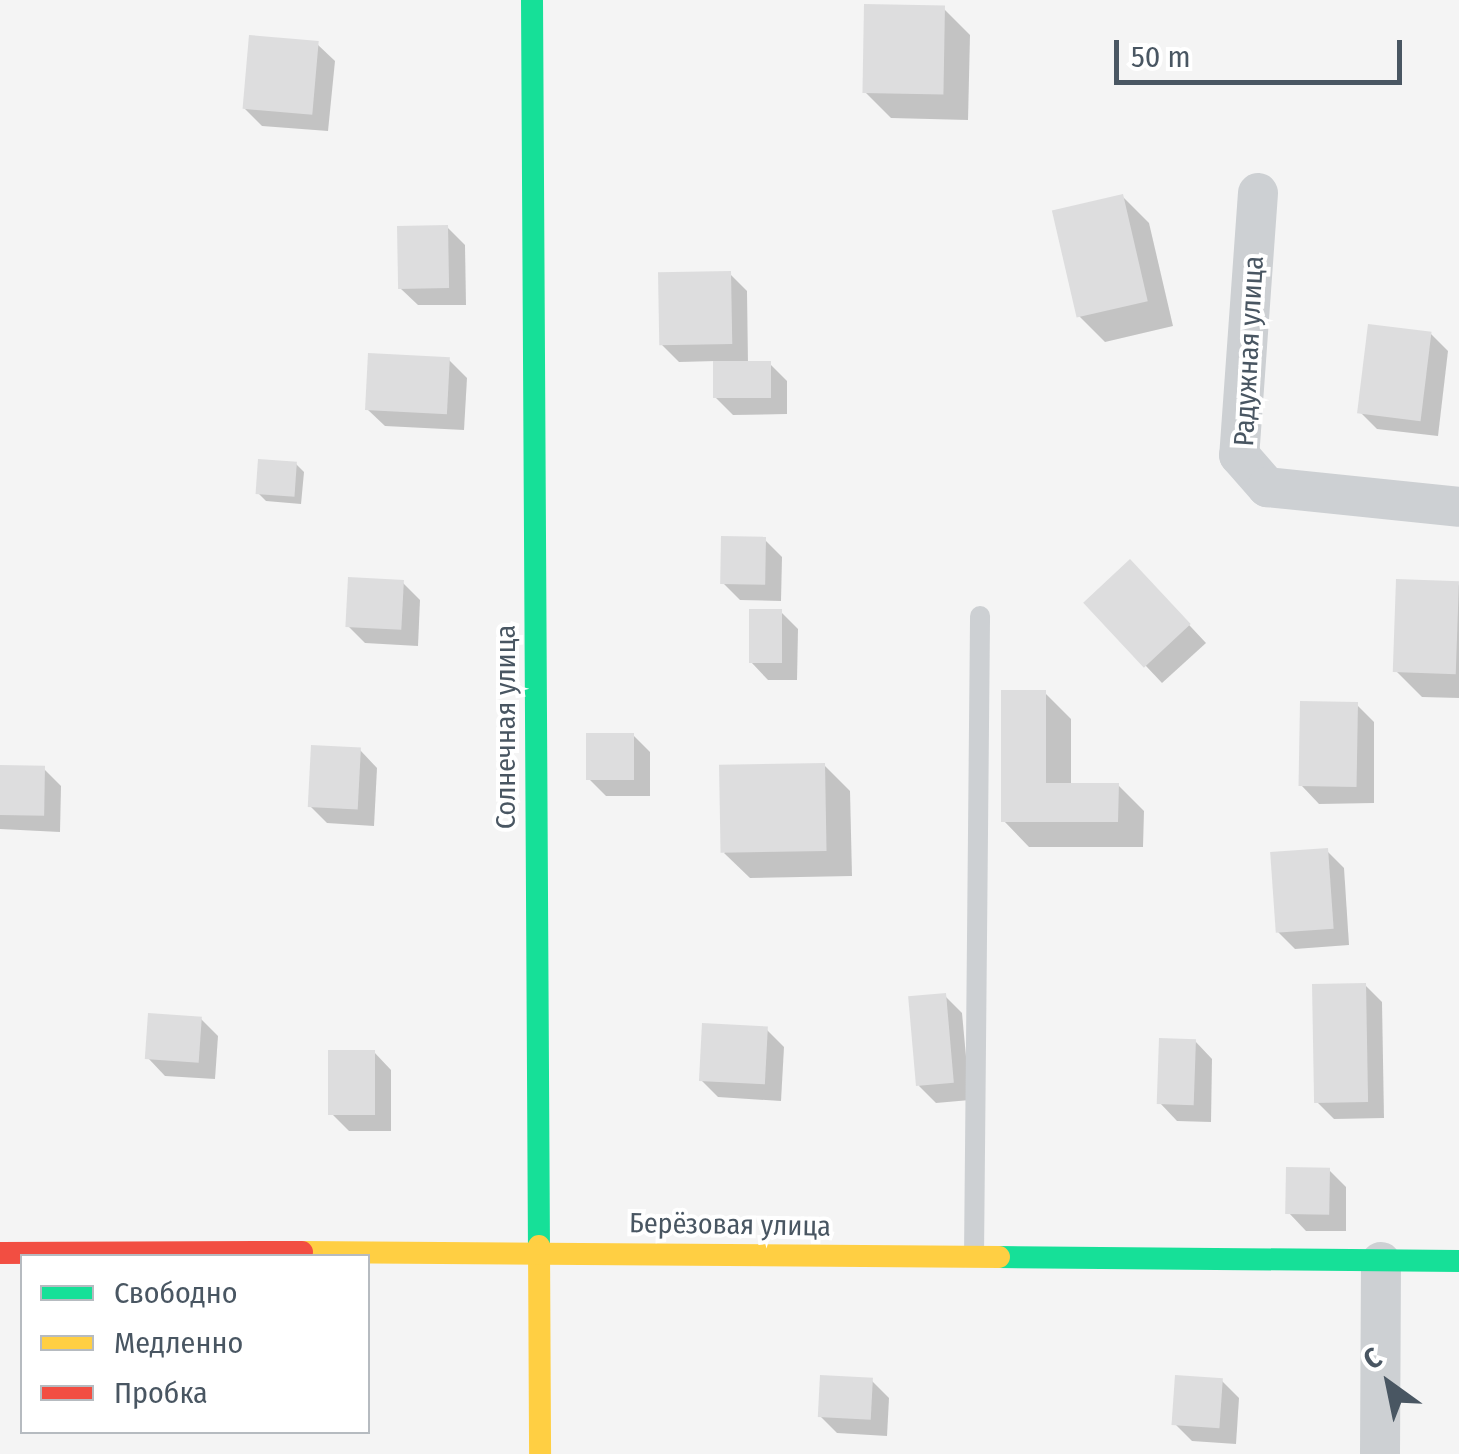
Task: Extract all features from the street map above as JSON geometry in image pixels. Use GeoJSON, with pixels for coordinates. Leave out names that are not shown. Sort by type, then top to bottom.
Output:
{"type":"FeatureCollection","features":[{"type":"Feature","properties":{"kind":"street","name":"Солнечная улица"},"geometry":{"type":"LineString","coordinates":[[532,0],[540,1454]]}},
{"type":"Feature","properties":{"kind":"street","name":"Радужная улица"},"geometry":{"type":"LineString","coordinates":[[1258,194],[1239,455],[1268,487],[1459,507]]}},
{"type":"Feature","properties":{"kind":"street","name":"Берёзовая улица"},"geometry":{"type":"LineString","coordinates":[[0,1253],[538,1252],[1459,1262]]}},
{"type":"Feature","properties":{"kind":"street"},"geometry":{"type":"LineString","coordinates":[[1380,1262],[1380,1454]]}},
{"type":"Feature","properties":{"kind":"lane"},"geometry":{"type":"LineString","coordinates":[[974,1258],[980,616]]}},
{"type":"Feature","properties":{"kind":"building"},"geometry":{"type":"Polygon","coordinates":[[[864,4],[945,5],[943,94],[862,93],[864,4]]]}},
{"type":"Feature","properties":{"kind":"building"},"geometry":{"type":"Polygon","coordinates":[[[249,35],[319,41],[312,115],[243,109],[249,35]]]}},
{"type":"Feature","properties":{"kind":"building"},"geometry":{"type":"Polygon","coordinates":[[[1123,194],[1148,301],[1077,318],[1052,210],[1123,194]]]}},
{"type":"Feature","properties":{"kind":"building"},"geometry":{"type":"Polygon","coordinates":[[[448,225],[449,288],[398,289],[397,226],[448,225]]]}},
{"type":"Feature","properties":{"kind":"building"},"geometry":{"type":"Polygon","coordinates":[[[731,271],[732,344],[659,345],[658,272],[731,271]]]}},
{"type":"Feature","properties":{"kind":"building"},"geometry":{"type":"Polygon","coordinates":[[[1368,324],[1432,332],[1421,421],[1357,413],[1368,324]]]}},
{"type":"Feature","properties":{"kind":"building"},"geometry":{"type":"Polygon","coordinates":[[[368,353],[450,357],[447,414],[365,410],[368,353]]]}},
{"type":"Feature","properties":{"kind":"building"},"geometry":{"type":"Polygon","coordinates":[[[713,361],[771,361],[771,398],[713,398],[713,361]]]}},
{"type":"Feature","properties":{"kind":"building"},"geometry":{"type":"Polygon","coordinates":[[[258,459],[297,462],[294,497],[256,494],[258,459]]]}},
{"type":"Feature","properties":{"kind":"building"},"geometry":{"type":"Polygon","coordinates":[[[721,536],[766,537],[765,585],[720,584],[721,536]]]}},
{"type":"Feature","properties":{"kind":"building"},"geometry":{"type":"Polygon","coordinates":[[[1130,559],[1191,624],[1144,668],[1083,603],[1130,559]]]}},
{"type":"Feature","properties":{"kind":"building"},"geometry":{"type":"Polygon","coordinates":[[[348,577],[404,580],[401,630],[345,627],[348,577]]]}},
{"type":"Feature","properties":{"kind":"building"},"geometry":{"type":"Polygon","coordinates":[[[1396,579],[1459,581],[1456,674],[1393,672],[1396,579]]]}},
{"type":"Feature","properties":{"kind":"building"},"geometry":{"type":"Polygon","coordinates":[[[749,609],[782,609],[782,663],[749,663],[749,609]]]}},
{"type":"Feature","properties":{"kind":"building"},"geometry":{"type":"Polygon","coordinates":[[[1001,690],[1046,690],[1046,783],[1119,783],[1118,822],[1001,822],[1001,690]]]}},
{"type":"Feature","properties":{"kind":"building"},"geometry":{"type":"Polygon","coordinates":[[[1300,701],[1358,702],[1357,787],[1299,786],[1300,701]]]}},
{"type":"Feature","properties":{"kind":"building"},"geometry":{"type":"Polygon","coordinates":[[[586,733],[634,733],[634,780],[586,780],[586,733]]]}},
{"type":"Feature","properties":{"kind":"building"},"geometry":{"type":"Polygon","coordinates":[[[311,745],[361,748],[358,810],[308,807],[311,745]]]}},
{"type":"Feature","properties":{"kind":"building"},"geometry":{"type":"Polygon","coordinates":[[[825,763],[827,851],[721,853],[719,765],[825,763]]]}},
{"type":"Feature","properties":{"kind":"building"},"geometry":{"type":"Polygon","coordinates":[[[0,765],[45,766],[44,816],[0,815],[0,765]]]}},
{"type":"Feature","properties":{"kind":"building"},"geometry":{"type":"Polygon","coordinates":[[[1328,848],[1334,929],[1276,933],[1270,852],[1328,848]]]}},
{"type":"Feature","properties":{"kind":"building"},"geometry":{"type":"Polygon","coordinates":[[[1366,983],[1368,1102],[1314,1103],[1312,984],[1366,983]]]}},
{"type":"Feature","properties":{"kind":"building"},"geometry":{"type":"Polygon","coordinates":[[[946,993],[954,1083],[916,1086],[908,996],[946,993]]]}},
{"type":"Feature","properties":{"kind":"building"},"geometry":{"type":"Polygon","coordinates":[[[148,1013],[202,1017],[199,1063],[145,1059],[148,1013]]]}},
{"type":"Feature","properties":{"kind":"building"},"geometry":{"type":"Polygon","coordinates":[[[702,1023],[768,1026],[765,1084],[699,1081],[702,1023]]]}},
{"type":"Feature","properties":{"kind":"building"},"geometry":{"type":"Polygon","coordinates":[[[1159,1038],[1196,1039],[1194,1105],[1157,1104],[1159,1038]]]}},
{"type":"Feature","properties":{"kind":"building"},"geometry":{"type":"Polygon","coordinates":[[[328,1050],[375,1050],[375,1115],[328,1115],[328,1050]]]}},
{"type":"Feature","properties":{"kind":"building"},"geometry":{"type":"Polygon","coordinates":[[[1286,1167],[1330,1168],[1329,1215],[1285,1214],[1286,1167]]]}},
{"type":"Feature","properties":{"kind":"building"},"geometry":{"type":"Polygon","coordinates":[[[820,1375],[873,1378],[871,1420],[818,1417],[820,1375]]]}},
{"type":"Feature","properties":{"kind":"building"},"geometry":{"type":"Polygon","coordinates":[[[1175,1375],[1223,1378],[1219,1428],[1172,1425],[1175,1375]]]}},
{"type":"Feature","properties":{"kind":"traffic: fast"},"geometry":{"type":"LineString","coordinates":[[532,0],[539,1246]]}},
{"type":"Feature","properties":{"kind":"traffic: fast"},"geometry":{"type":"LineString","coordinates":[[999,1257],[1459,1261]]}},
{"type":"Feature","properties":{"kind":"traffic: slow"},"geometry":{"type":"LineString","coordinates":[[539,1246],[540,1454]]}},
{"type":"Feature","properties":{"kind":"traffic: slow"},"geometry":{"type":"LineString","coordinates":[[302,1252],[999,1257]]}},
{"type":"Feature","properties":{"kind":"traffic: jam"},"geometry":{"type":"LineString","coordinates":[[0,1253],[302,1252]]}}]}
